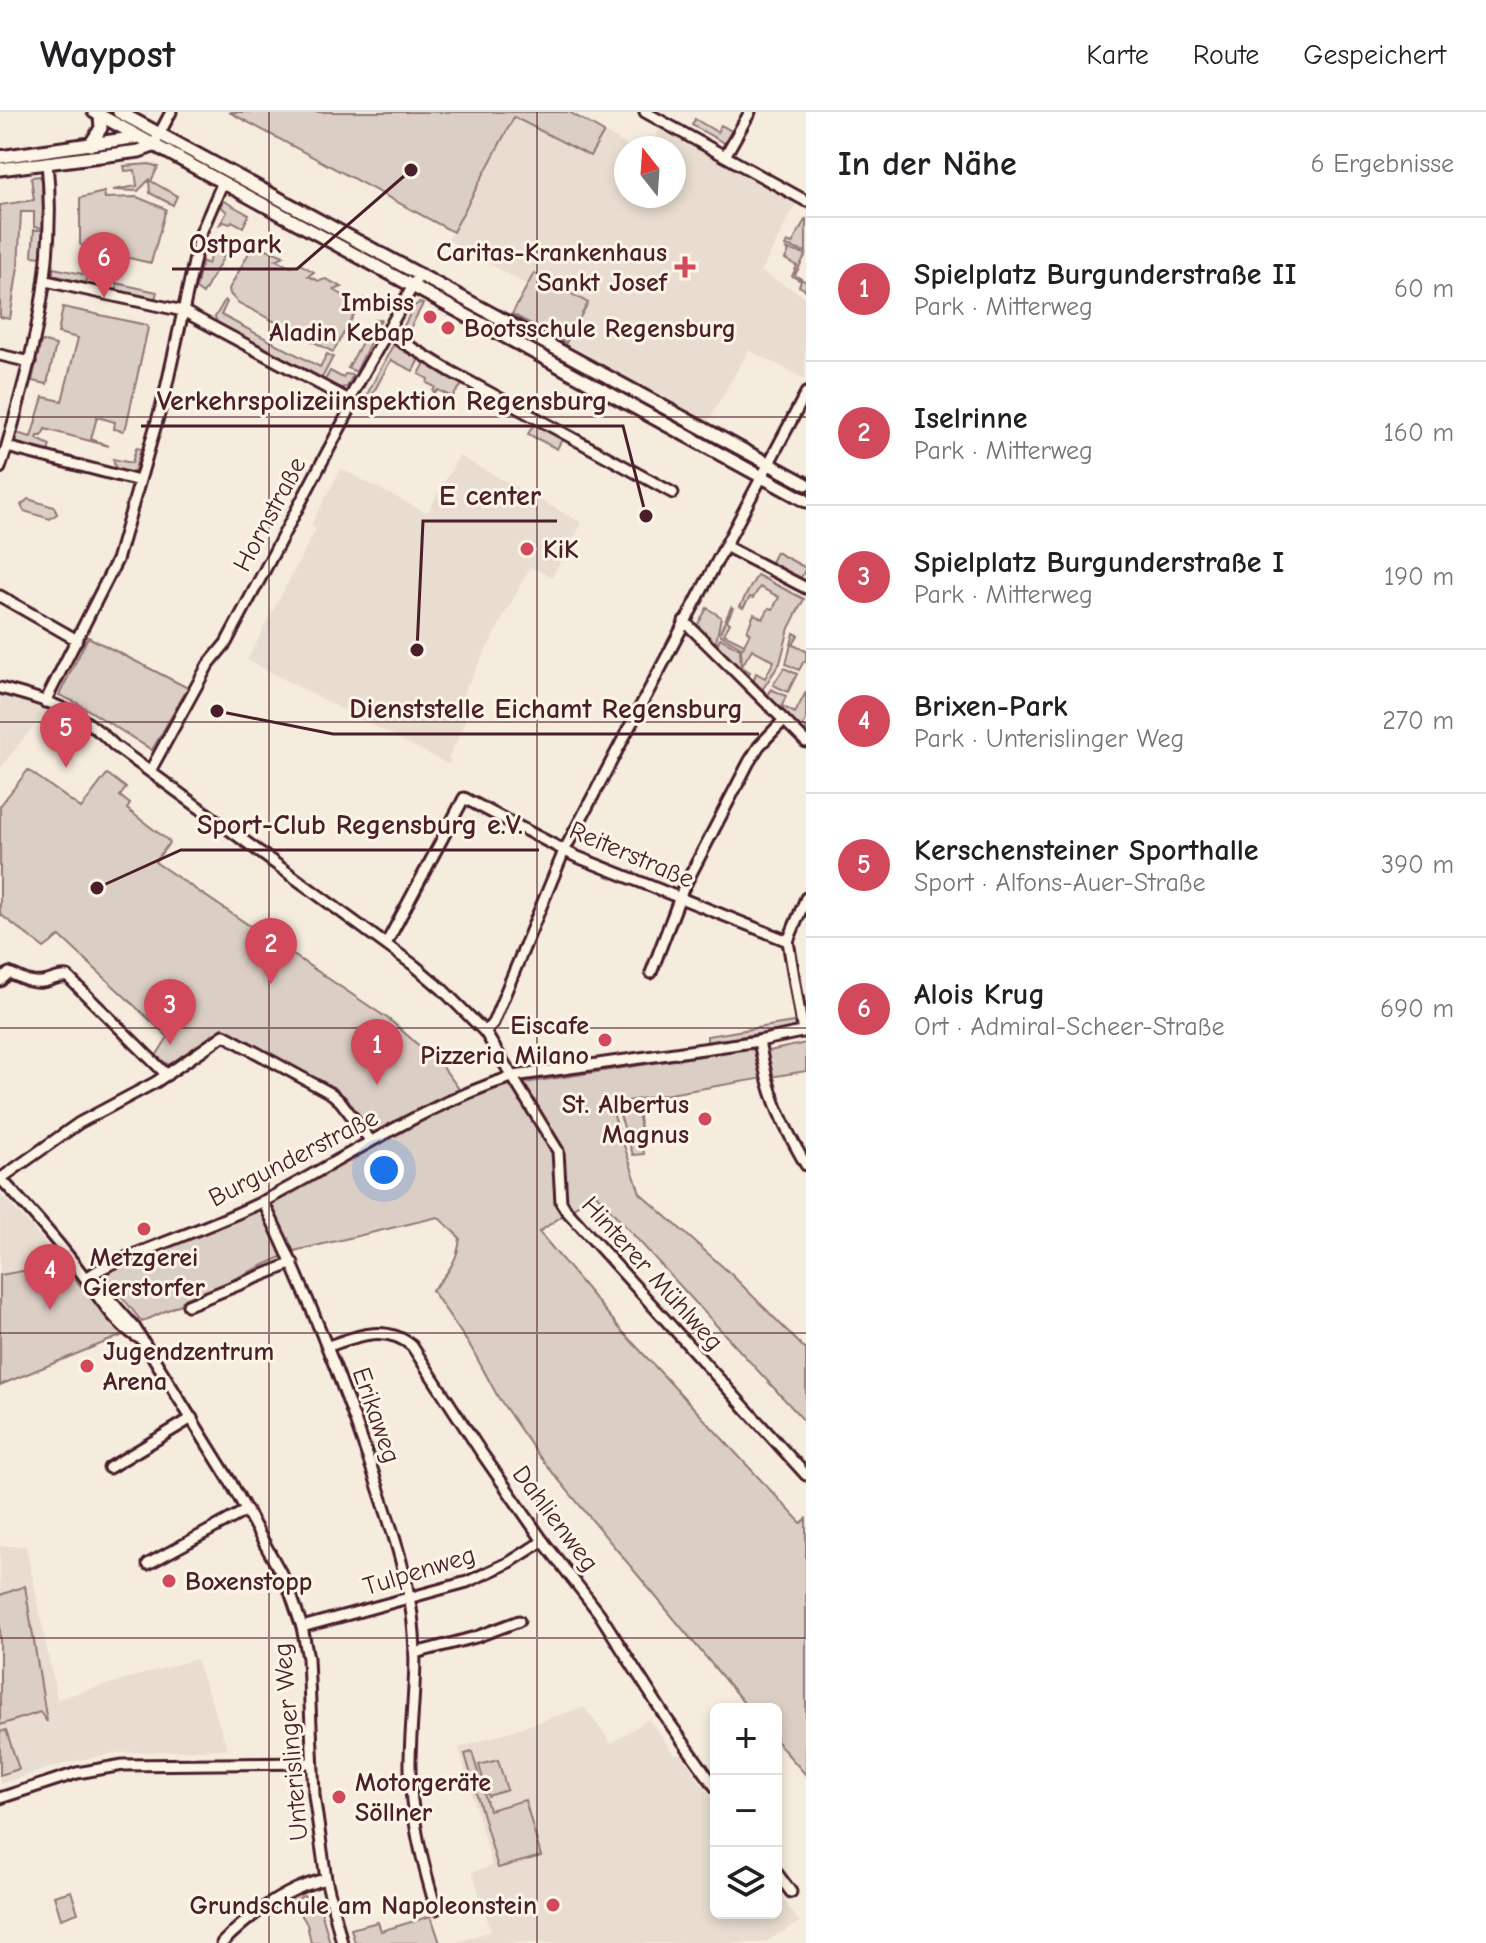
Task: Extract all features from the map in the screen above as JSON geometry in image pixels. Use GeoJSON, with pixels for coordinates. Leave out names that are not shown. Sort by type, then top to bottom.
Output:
{"type":"FeatureCollection","features":[{"type":"Feature","properties":{"kind":"main road"},"geometry":{"type":"LineString","coordinates":[[119,112],[806,501]]}},
{"type":"Feature","properties":{"kind":"main road"},"geometry":{"type":"LineString","coordinates":[[97,114],[222,184],[806,484]]}},
{"type":"Feature","properties":{"kind":"main road"},"geometry":{"type":"LineString","coordinates":[[90,145],[101,128],[97,114]]}},
{"type":"Feature","properties":{"kind":"main road"},"geometry":{"type":"LineString","coordinates":[[0,157],[160,134]]}},
{"type":"Feature","properties":{"kind":"main road"},"geometry":{"type":"LineString","coordinates":[[0,169],[139,151],[153,146]]}},
{"type":"Feature","properties":{"kind":"street"},"geometry":{"type":"LineString","coordinates":[[153,146],[171,112]]}},
{"type":"Feature","properties":{"kind":"street"},"geometry":{"type":"LineString","coordinates":[[645,112],[806,201]]}},
{"type":"Feature","properties":{"kind":"street"},"geometry":{"type":"LineString","coordinates":[[725,156],[750,112]]}},
{"type":"Feature","properties":{"kind":"street"},"geometry":{"type":"LineString","coordinates":[[0,468],[30,362],[46,281],[51,215],[47,162]]}},
{"type":"Feature","properties":{"kind":"street"},"geometry":{"type":"LineString","coordinates":[[45,702],[117,560],[165,393],[200,235],[222,184]]}},
{"type":"Feature","properties":{"kind":"street"},"geometry":{"type":"LineString","coordinates":[[46,281],[183,311],[349,400]]}},
{"type":"Feature","properties":{"kind":"street","name":"Hornstraße"},"geometry":{"type":"LineString","coordinates":[[150,771],[208,665],[226,643],[351,408],[349,400],[416,281]]}},
{"type":"Feature","properties":{"kind":"street"},"geometry":{"type":"LineString","coordinates":[[386,332],[450,371],[673,493]]}},
{"type":"Feature","properties":{"kind":"street"},"geometry":{"type":"LineString","coordinates":[[0,355],[30,362]]}},
{"type":"Feature","properties":{"kind":"street"},"geometry":{"type":"LineString","coordinates":[[485,1032],[493,1023],[564,851],[806,393]]}},
{"type":"Feature","properties":{"kind":"street"},"geometry":{"type":"LineString","coordinates":[[7,447],[139,481]]}},
{"type":"Feature","properties":{"kind":"street"},"geometry":{"type":"LineString","coordinates":[[727,547],[806,588]]}},
{"type":"Feature","properties":{"kind":"street"},"geometry":{"type":"LineString","coordinates":[[0,596],[77,640]]}},
{"type":"Feature","properties":{"kind":"street"},"geometry":{"type":"LineString","coordinates":[[684,621],[806,742]]}},
{"type":"Feature","properties":{"kind":"street","name":"Hinterer Mühlweg"},"geometry":{"type":"LineString","coordinates":[[0,688],[67,709],[87,720],[115,746],[386,944],[442,989],[485,1032],[558,1151],[561,1202],[566,1210],[806,1475]]}},
{"type":"Feature","properties":{"kind":"street"},"geometry":{"type":"LineString","coordinates":[[651,973],[679,898],[749,762],[759,746],[784,720]]}},
{"type":"Feature","properties":{"kind":"street","name":"Reiterstraße"},"geometry":{"type":"LineString","coordinates":[[386,944],[464,798],[564,851],[788,941]]}},
{"type":"Feature","properties":{"kind":"street"},"geometry":{"type":"LineString","coordinates":[[804,1031],[788,941],[806,898]]}},
{"type":"Feature","properties":{"kind":"street"},"geometry":{"type":"LineString","coordinates":[[0,981],[9,973],[32,982],[68,977],[167,1075]]}},
{"type":"Feature","properties":{"kind":"street","name":"Burgunderstraße"},"geometry":{"type":"LineString","coordinates":[[86,1278],[105,1266],[216,1223],[263,1201],[370,1140],[474,1091],[514,1076],[759,1041],[804,1031]]}},
{"type":"Feature","properties":{"kind":"street"},"geometry":{"type":"LineString","coordinates":[[0,1178],[90,1116],[167,1075],[224,1035],[332,1094],[370,1140]]}},
{"type":"Feature","properties":{"kind":"street"},"geometry":{"type":"LineString","coordinates":[[759,1041],[775,1110],[806,1163]]}},
{"type":"Feature","properties":{"kind":"street","name":"Unterislinger Weg"},"geometry":{"type":"LineString","coordinates":[[0,1178],[86,1278],[99,1287],[135,1328],[192,1418],[281,1571],[302,1627],[310,1677],[311,1763],[326,1879],[342,1943]]}},
{"type":"Feature","properties":{"kind":"street","name":"Erikaweg"},"geometry":{"type":"LineString","coordinates":[[263,1201],[329,1346],[380,1493],[409,1598],[415,1653],[411,1781],[418,1839],[436,1909]]}},
{"type":"Feature","properties":{"kind":"street"},"geometry":{"type":"LineString","coordinates":[[188,1305],[293,1263]]}},
{"type":"Feature","properties":{"kind":"street","name":"Dahlienweg"},"geometry":{"type":"LineString","coordinates":[[329,1346],[380,1332],[405,1339],[412,1346],[481,1452],[543,1541],[592,1603],[710,1780]]}},
{"type":"Feature","properties":{"kind":"street"},"geometry":{"type":"LineString","coordinates":[[109,1468],[192,1418]]}},
{"type":"Feature","properties":{"kind":"street"},"geometry":{"type":"LineString","coordinates":[[148,1564],[247,1510]]}},
{"type":"Feature","properties":{"kind":"street","name":"Tulpenweg"},"geometry":{"type":"LineString","coordinates":[[302,1627],[467,1582],[487,1574],[543,1541]]}},
{"type":"Feature","properties":{"kind":"street"},"geometry":{"type":"LineString","coordinates":[[415,1653],[476,1637],[519,1621]]}},
{"type":"Feature","properties":{"kind":"street"},"geometry":{"type":"LineString","coordinates":[[0,1798],[106,1767],[155,1763],[311,1763]]}},
{"type":"Feature","properties":{"kind":"street"},"geometry":{"type":"LineString","coordinates":[[222,1943],[270,1904],[308,1884],[326,1879]]}},
{"type":"Feature","properties":{"kind":"street"},"geometry":{"type":"LineString","coordinates":[[782,1880],[791,1892]]}},
{"type":"Feature","properties":{"kind":"shaded area"},"geometry":{"type":"Polygon","coordinates":[[[229,112],[569,112],[604,132],[590,156],[514,117],[453,232],[229,112]]]}},
{"type":"Feature","properties":{"kind":"shaded area"},"geometry":{"type":"Polygon","coordinates":[[[514,117],[590,156],[604,132],[614,138],[614,208],[686,208],[686,143],[796,203],[761,272],[806,297],[805,379],[749,350],[708,421],[512,314],[527,285],[448,240],[514,117]]]}},
{"type":"Feature","properties":{"kind":"shaded area"},"geometry":{"type":"Polygon","coordinates":[[[695,119],[717,132],[721,125],[732,131],[724,143],[692,125],[695,119]]]}},
{"type":"Feature","properties":{"kind":"shaded area"},"geometry":{"type":"Polygon","coordinates":[[[660,129],[673,136],[656,136],[660,129]]]}},
{"type":"Feature","properties":{"kind":"shaded area"},"geometry":{"type":"Polygon","coordinates":[[[150,164],[158,167],[151,181],[177,196],[173,205],[150,193],[149,180],[138,191],[113,190],[137,186],[135,170],[125,171],[124,166],[150,164]]]}},
{"type":"Feature","properties":{"kind":"shaded area"},"geometry":{"type":"Polygon","coordinates":[[[40,176],[42,180],[44,228],[34,227],[34,212],[21,212],[18,267],[10,319],[0,317],[0,205],[34,200],[31,177],[40,176]]]}},
{"type":"Feature","properties":{"kind":"shaded area"},"geometry":{"type":"Polygon","coordinates":[[[104,192],[105,198],[137,197],[166,209],[151,263],[85,248],[80,244],[80,198],[104,192]]]}},
{"type":"Feature","properties":{"kind":"shaded area"},"geometry":{"type":"Polygon","coordinates":[[[224,201],[249,215],[243,227],[232,221],[230,224],[220,224],[227,212],[220,206],[224,201]]]}},
{"type":"Feature","properties":{"kind":"shaded area"},"geometry":{"type":"Polygon","coordinates":[[[806,218],[806,252],[785,246],[787,242],[792,244],[806,218]]]}},
{"type":"Feature","properties":{"kind":"shaded area"},"geometry":{"type":"Polygon","coordinates":[[[34,230],[44,230],[42,257],[32,256],[34,230]]]}},
{"type":"Feature","properties":{"kind":"shaded area"},"geometry":{"type":"Polygon","coordinates":[[[215,242],[228,249],[203,294],[196,289],[202,261],[208,264],[215,242]]]}},
{"type":"Feature","properties":{"kind":"shaded area"},"geometry":{"type":"Polygon","coordinates":[[[259,246],[284,256],[276,260],[291,267],[300,264],[314,272],[308,276],[319,281],[326,279],[342,287],[334,290],[353,301],[363,299],[333,352],[237,302],[230,294],[229,289],[251,249],[259,246]]]}},
{"type":"Feature","properties":{"kind":"shaded area"},"geometry":{"type":"Polygon","coordinates":[[[785,249],[806,254],[795,275],[806,282],[806,290],[799,286],[801,281],[792,276],[797,266],[785,259],[789,251],[785,249]]]}},
{"type":"Feature","properties":{"kind":"shaded area"},"geometry":{"type":"Polygon","coordinates":[[[53,268],[88,275],[86,283],[53,275],[53,268]]]}},
{"type":"Feature","properties":{"kind":"shaded area"},"geometry":{"type":"Polygon","coordinates":[[[534,273],[588,303],[566,343],[512,314],[534,273]]]}},
{"type":"Feature","properties":{"kind":"shaded area"},"geometry":{"type":"Polygon","coordinates":[[[116,283],[157,292],[155,299],[117,290],[116,283]]]}},
{"type":"Feature","properties":{"kind":"shaded area"},"geometry":{"type":"Polygon","coordinates":[[[225,300],[227,302],[221,315],[320,367],[327,354],[333,357],[322,378],[217,323],[215,317],[225,300]]]}},
{"type":"Feature","properties":{"kind":"shaded area"},"geometry":{"type":"Polygon","coordinates":[[[423,304],[407,334],[413,340],[402,330],[414,306],[423,304]]]}},
{"type":"Feature","properties":{"kind":"shaded area"},"geometry":{"type":"Polygon","coordinates":[[[63,307],[146,325],[148,328],[126,427],[123,431],[114,429],[115,422],[97,417],[91,439],[109,446],[45,429],[37,439],[50,445],[48,452],[14,443],[16,433],[31,437],[43,397],[62,401],[78,338],[58,333],[63,307]]]}},
{"type":"Feature","properties":{"kind":"shaded area"},"geometry":{"type":"Polygon","coordinates":[[[379,319],[356,372],[348,368],[374,320],[379,319]]]}},
{"type":"Feature","properties":{"kind":"shaded area"},"geometry":{"type":"Polygon","coordinates":[[[41,341],[56,345],[47,384],[32,381],[41,341]]]}},
{"type":"Feature","properties":{"kind":"shaded area"},"geometry":{"type":"Polygon","coordinates":[[[393,345],[419,359],[413,371],[391,360],[365,408],[361,406],[393,345]]]}},
{"type":"Feature","properties":{"kind":"shaded area"},"geometry":{"type":"Polygon","coordinates":[[[425,363],[462,385],[452,397],[438,390],[435,393],[435,387],[419,374],[425,363]]]}},
{"type":"Feature","properties":{"kind":"shaded area"},"geometry":{"type":"Polygon","coordinates":[[[330,371],[343,378],[345,374],[353,375],[347,387],[339,388],[325,380],[330,371]]]}},
{"type":"Feature","properties":{"kind":"shaded area"},"geometry":{"type":"Polygon","coordinates":[[[534,424],[562,439],[557,449],[528,434],[534,424]]]}},
{"type":"Feature","properties":{"kind":"shaded area"},"geometry":{"type":"Polygon","coordinates":[[[136,448],[141,449],[133,475],[116,470],[113,459],[132,463],[136,448]]]}},
{"type":"Feature","properties":{"kind":"shaded area"},"geometry":{"type":"Polygon","coordinates":[[[459,456],[582,523],[552,577],[530,567],[456,707],[463,711],[465,719],[448,764],[247,660],[316,529],[311,525],[341,469],[427,513],[459,456]]]}},
{"type":"Feature","properties":{"kind":"shaded area"},"geometry":{"type":"Polygon","coordinates":[[[28,499],[54,507],[57,514],[50,519],[24,511],[21,505],[28,499]]]}},
{"type":"Feature","properties":{"kind":"shaded area"},"geometry":{"type":"Polygon","coordinates":[[[776,552],[806,568],[800,580],[770,564],[776,552]]]}},
{"type":"Feature","properties":{"kind":"shaded area"},"geometry":{"type":"Polygon","coordinates":[[[757,575],[804,599],[789,628],[780,663],[762,690],[753,683],[756,673],[765,678],[774,661],[752,649],[742,666],[741,649],[745,646],[741,647],[720,632],[731,607],[727,621],[730,623],[724,634],[744,644],[754,614],[763,619],[769,608],[773,609],[779,597],[760,587],[743,608],[740,606],[757,575]]]}},
{"type":"Feature","properties":{"kind":"shaded area"},"geometry":{"type":"Polygon","coordinates":[[[707,608],[721,617],[715,647],[696,628],[707,608]]]}},
{"type":"Feature","properties":{"kind":"shaded area"},"geometry":{"type":"Polygon","coordinates":[[[794,633],[798,635],[793,645],[806,651],[806,662],[799,670],[786,664],[794,633]]]}},
{"type":"Feature","properties":{"kind":"shaded area"},"geometry":{"type":"Polygon","coordinates":[[[88,637],[188,688],[152,750],[59,695],[88,637]]]}},
{"type":"Feature","properties":{"kind":"shaded area"},"geometry":{"type":"Polygon","coordinates":[[[720,638],[740,649],[741,666],[750,672],[748,676],[716,648],[720,638]]]}},
{"type":"Feature","properties":{"kind":"shaded area"},"geometry":{"type":"Polygon","coordinates":[[[784,668],[797,674],[788,692],[773,685],[784,668]]]}},
{"type":"Feature","properties":{"kind":"shaded area"},"geometry":{"type":"Polygon","coordinates":[[[771,689],[786,696],[782,706],[795,713],[806,692],[806,720],[803,726],[806,734],[767,698],[771,689]]]}},
{"type":"Feature","properties":{"kind":"shaded area"},"geometry":{"type":"Polygon","coordinates":[[[0,693],[20,696],[49,707],[0,768],[0,693]]]}},
{"type":"Feature","properties":{"kind":"shaded area"},"geometry":{"type":"Polygon","coordinates":[[[28,770],[81,808],[109,775],[126,788],[120,796],[130,804],[127,809],[170,842],[155,862],[390,1020],[442,1066],[459,1089],[372,1134],[346,1099],[336,1091],[223,1028],[169,1065],[156,1056],[168,1037],[60,936],[44,948],[0,914],[0,806],[28,770]]]}},
{"type":"Feature","properties":{"kind":"shaded area"},"geometry":{"type":"Polygon","coordinates":[[[794,1022],[795,1028],[707,1042],[707,1036],[794,1022]]]}},
{"type":"Feature","properties":{"kind":"shaded area"},"geometry":{"type":"Polygon","coordinates":[[[806,1043],[806,1071],[610,1104],[640,1193],[732,1275],[806,1350],[806,1423],[595,1193],[539,1232],[622,1331],[801,1523],[806,1519],[806,1775],[782,1748],[782,1703],[744,1703],[538,1455],[498,1397],[472,1349],[432,1290],[451,1267],[460,1238],[438,1217],[294,1251],[142,1322],[104,1274],[257,1211],[410,1126],[493,1088],[746,1049],[769,1051],[806,1043]]]}},
{"type":"Feature","properties":{"kind":"shaded area"},"geometry":{"type":"Polygon","coordinates":[[[637,1103],[644,1154],[633,1155],[617,1106],[637,1103]]]}},
{"type":"Feature","properties":{"kind":"shaded area"},"geometry":{"type":"Polygon","coordinates":[[[0,1194],[30,1225],[62,1264],[0,1275],[0,1194]]]}},
{"type":"Feature","properties":{"kind":"shaded area"},"geometry":{"type":"Polygon","coordinates":[[[62,1264],[123,1335],[0,1385],[0,1275],[62,1264]]]}},
{"type":"Feature","properties":{"kind":"shaded area"},"geometry":{"type":"Polygon","coordinates":[[[0,1546],[26,1546],[57,1699],[196,1659],[228,1749],[115,1753],[66,1763],[0,1784],[0,1546]]]}},
{"type":"Feature","properties":{"kind":"shaded area"},"geometry":{"type":"Polygon","coordinates":[[[25,1586],[47,1722],[40,1712],[0,1725],[0,1595],[25,1586]]]}},
{"type":"Feature","properties":{"kind":"shaded area"},"geometry":{"type":"Polygon","coordinates":[[[584,1707],[611,1743],[649,1719],[674,1754],[681,1754],[710,1795],[710,1919],[782,1919],[782,1898],[799,1922],[764,1943],[454,1943],[491,1931],[472,1872],[492,1866],[459,1748],[584,1707]]]}},
{"type":"Feature","properties":{"kind":"shaded area"},"geometry":{"type":"Polygon","coordinates":[[[6,1730],[19,1769],[0,1775],[0,1732],[6,1730]]]}},
{"type":"Feature","properties":{"kind":"shaded area"},"geometry":{"type":"Polygon","coordinates":[[[472,1752],[489,1810],[525,1800],[541,1856],[498,1868],[465,1754],[472,1752]]]}},
{"type":"Feature","properties":{"kind":"shaded area"},"geometry":{"type":"Polygon","coordinates":[[[498,1760],[507,1790],[488,1796],[479,1765],[498,1760]]]}},
{"type":"Feature","properties":{"kind":"shaded area"},"geometry":{"type":"Polygon","coordinates":[[[71,1891],[78,1913],[61,1919],[54,1896],[71,1891]]]}},
{"type":"Feature","properties":{"kind":"shaded area"},"geometry":{"type":"Polygon","coordinates":[[[303,1896],[318,1900],[330,1943],[311,1943],[307,1924],[293,1901],[303,1896]]]}},
{"type":"Feature","properties":{"kind":"shaded area"},"geometry":{"type":"Polygon","coordinates":[[[431,1916],[440,1943],[355,1943],[351,1929],[378,1922],[381,1931],[431,1916]]]}},
{"type":"Feature","properties":{"kind":"place","name":"Ostpark"},"geometry":{"type":"Point","coordinates":[411,170]}},
{"type":"Feature","properties":{"kind":"place","name":"Caritas-Krankenhaus Sankt Josef"},"geometry":{"type":"Point","coordinates":[685,267]}},
{"type":"Feature","properties":{"kind":"place","name":"Alois Krug"},"geometry":{"type":"Point","coordinates":[104,298]}},
{"type":"Feature","properties":{"kind":"place","name":"Imbiss Aladin Kebap"},"geometry":{"type":"Point","coordinates":[430,317]}},
{"type":"Feature","properties":{"kind":"place","name":"Bootsschule Regensburg"},"geometry":{"type":"Point","coordinates":[448,328]}},
{"type":"Feature","properties":{"kind":"place","name":"Verkehrspolizeiinspektion Regensburg"},"geometry":{"type":"Point","coordinates":[646,516]}},
{"type":"Feature","properties":{"kind":"place","name":"KiK"},"geometry":{"type":"Point","coordinates":[527,549]}},
{"type":"Feature","properties":{"kind":"place","name":"E center"},"geometry":{"type":"Point","coordinates":[417,650]}},
{"type":"Feature","properties":{"kind":"place","name":"Dienststelle Eichamt Regensburg"},"geometry":{"type":"Point","coordinates":[217,711]}},
{"type":"Feature","properties":{"kind":"place","name":"Kerschensteiner Sporthalle"},"geometry":{"type":"Point","coordinates":[66,768]}},
{"type":"Feature","properties":{"kind":"place","name":"Sport-Club Regensburg e.V."},"geometry":{"type":"Point","coordinates":[97,888]}},
{"type":"Feature","properties":{"kind":"place","name":"Iselrinne"},"geometry":{"type":"Point","coordinates":[271,984]}},
{"type":"Feature","properties":{"kind":"place","name":"Eiscafe Pizzeria Milano"},"geometry":{"type":"Point","coordinates":[605,1040]}},
{"type":"Feature","properties":{"kind":"place","name":"Spielplatz Burgunderstraße I"},"geometry":{"type":"Point","coordinates":[170,1045]}},
{"type":"Feature","properties":{"kind":"place","name":"Spielplatz Burgunderstraße II"},"geometry":{"type":"Point","coordinates":[377,1085]}},
{"type":"Feature","properties":{"kind":"place","name":"St. Albertus Magnus"},"geometry":{"type":"Point","coordinates":[705,1119]}},
{"type":"Feature","properties":{"kind":"place","name":"Metzgerei Gierstorfer"},"geometry":{"type":"Point","coordinates":[144,1229]}},
{"type":"Feature","properties":{"kind":"place","name":"Brixen-Park"},"geometry":{"type":"Point","coordinates":[50,1310]}},
{"type":"Feature","properties":{"kind":"place","name":"Jugendzentrum Arena"},"geometry":{"type":"Point","coordinates":[87,1366]}},
{"type":"Feature","properties":{"kind":"place","name":"Boxenstopp"},"geometry":{"type":"Point","coordinates":[169,1581]}},
{"type":"Feature","properties":{"kind":"place","name":"Motorgeräte Söllner"},"geometry":{"type":"Point","coordinates":[339,1797]}},
{"type":"Feature","properties":{"kind":"place","name":"Grundschule am Napoleonstein"},"geometry":{"type":"Point","coordinates":[553,1905]}}]}
